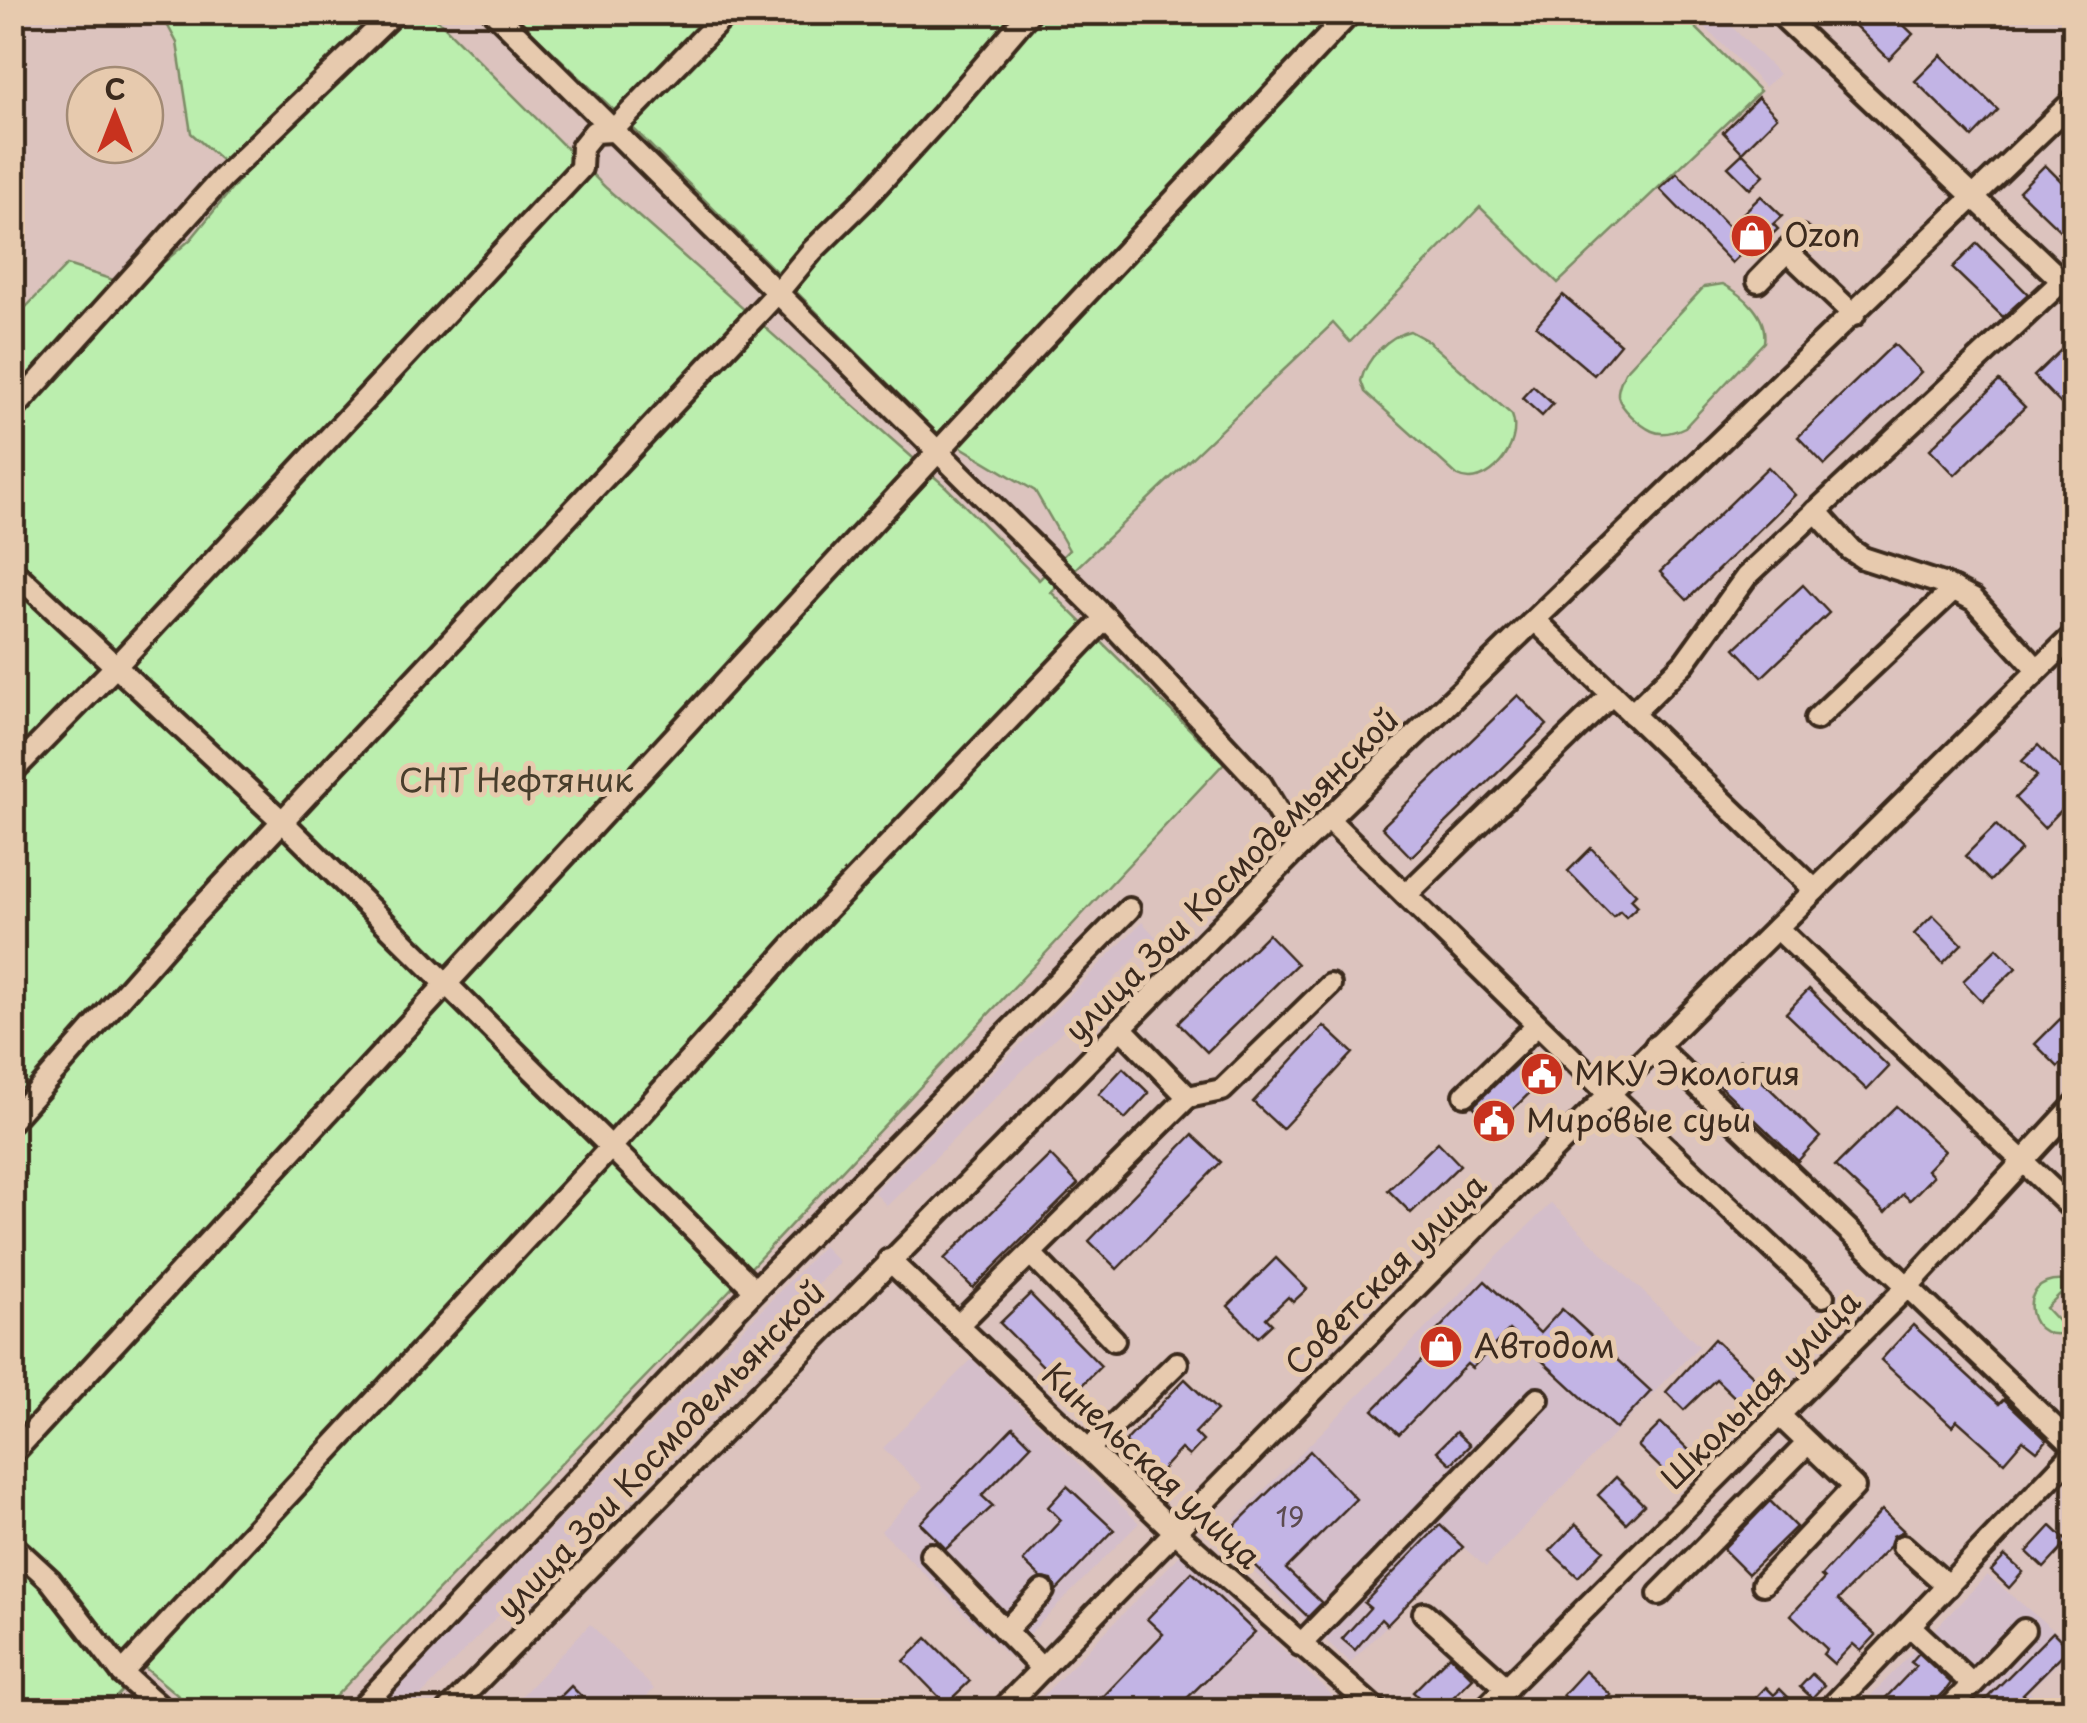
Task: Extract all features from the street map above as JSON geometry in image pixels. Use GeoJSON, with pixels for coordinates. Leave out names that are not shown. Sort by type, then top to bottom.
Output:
{"type":"FeatureCollection","features":[{"type":"Feature","properties":{"kind":"street"},"geometry":{"type":"LineString","coordinates":[[12,411],[223,177],[395,12]]}},
{"type":"Feature","properties":{"kind":"street"},"geometry":{"type":"LineString","coordinates":[[494,12],[1106,618],[1261,784],[1299,846]]}},
{"type":"Feature","properties":{"kind":"street"},"geometry":{"type":"LineString","coordinates":[[12,772],[582,168],[582,147],[594,132],[612,131],[728,12]]}},
{"type":"Feature","properties":{"kind":"street"},"geometry":{"type":"LineString","coordinates":[[12,1120],[172,939],[778,292],[812,250],[866,198],[1030,12]]}},
{"type":"Feature","properties":{"kind":"street"},"geometry":{"type":"LineString","coordinates":[[12,1454],[446,982],[1351,12]]}},
{"type":"Feature","properties":{"kind":"street"},"geometry":{"type":"LineString","coordinates":[[1632,714],[1684,663],[1746,577],[2068,287],[1778,12]]}},
{"type":"Feature","properties":{"kind":"street","name":"улица Зои Космодемьянской"},"geometry":{"type":"LineString","coordinates":[[453,1709],[1299,846],[2074,100]]}},
{"type":"Feature","properties":{"kind":"street"},"geometry":{"type":"LineString","coordinates":[[1758,281],[1794,244],[1854,315]]}},
{"type":"Feature","properties":{"kind":"street"},"geometry":{"type":"LineString","coordinates":[[1816,511],[1862,558],[1954,589],[1974,600],[2038,670]]}},
{"type":"Feature","properties":{"kind":"street"},"geometry":{"type":"LineString","coordinates":[[12,570],[118,664],[284,822],[755,1290]]}},
{"type":"Feature","properties":{"kind":"street"},"geometry":{"type":"LineString","coordinates":[[1816,719],[1954,589]]}},
{"type":"Feature","properties":{"kind":"street"},"geometry":{"type":"LineString","coordinates":[[122,1673],[611,1148],[804,933],[1106,618]]}},
{"type":"Feature","properties":{"kind":"street"},"geometry":{"type":"LineString","coordinates":[[1535,620],[1815,890]]}},
{"type":"Feature","properties":{"kind":"street","name":"Советская улица"},"geometry":{"type":"LineString","coordinates":[[1002,1710],[1608,1093],[2074,635]]}},
{"type":"Feature","properties":{"kind":"street"},"geometry":{"type":"LineString","coordinates":[[1406,896],[1612,694]]}},
{"type":"Feature","properties":{"kind":"street"},"geometry":{"type":"LineString","coordinates":[[1328,818],[1608,1093],[1823,1296]]}},
{"type":"Feature","properties":{"kind":"street"},"geometry":{"type":"LineString","coordinates":[[359,1710],[755,1290],[1129,909]]}},
{"type":"Feature","properties":{"kind":"street"},"geometry":{"type":"LineString","coordinates":[[1777,928],[2074,1210]]}},
{"type":"Feature","properties":{"kind":"street"},"geometry":{"type":"LineString","coordinates":[[958,1325],[1188,1097],[1222,1090],[1330,986]]}},
{"type":"Feature","properties":{"kind":"street"},"geometry":{"type":"LineString","coordinates":[[1465,1095],[1537,1024]]}},
{"type":"Feature","properties":{"kind":"street"},"geometry":{"type":"LineString","coordinates":[[1121,1028],[1188,1097]]}},
{"type":"Feature","properties":{"kind":"street"},"geometry":{"type":"LineString","coordinates":[[1656,1046],[2074,1446]]}},
{"type":"Feature","properties":{"kind":"street","name":"Школьная улица"},"geometry":{"type":"LineString","coordinates":[[1484,1710],[1907,1287],[2074,1106]]}},
{"type":"Feature","properties":{"kind":"street"},"geometry":{"type":"LineString","coordinates":[[1030,1254],[1114,1340]]}},
{"type":"Feature","properties":{"kind":"street","name":"Кинельская улица"},"geometry":{"type":"LineString","coordinates":[[889,1260],[1174,1531],[1376,1710]]}},
{"type":"Feature","properties":{"kind":"street"},"geometry":{"type":"LineString","coordinates":[[1089,1449],[1177,1363]]}},
{"type":"Feature","properties":{"kind":"street"},"geometry":{"type":"LineString","coordinates":[[1300,1645],[1538,1398]]}},
{"type":"Feature","properties":{"kind":"street"},"geometry":{"type":"LineString","coordinates":[[1763,1584],[1854,1487],[1779,1415]]}},
{"type":"Feature","properties":{"kind":"street"},"geometry":{"type":"LineString","coordinates":[[1658,1594],[1808,1443]]}},
{"type":"Feature","properties":{"kind":"street"},"geometry":{"type":"LineString","coordinates":[[1830,1710],[2074,1453]]}},
{"type":"Feature","properties":{"kind":"street"},"geometry":{"type":"LineString","coordinates":[[12,1545],[50,1580],[122,1673],[163,1710]]}},
{"type":"Feature","properties":{"kind":"street"},"geometry":{"type":"LineString","coordinates":[[1903,1546],[1948,1586]]}},
{"type":"Feature","properties":{"kind":"street"},"geometry":{"type":"LineString","coordinates":[[931,1554],[1042,1669]]}},
{"type":"Feature","properties":{"kind":"street"},"geometry":{"type":"LineString","coordinates":[[1005,1631],[1043,1591]]}},
{"type":"Feature","properties":{"kind":"street"},"geometry":{"type":"LineString","coordinates":[[1424,1613],[1507,1688]]}},
{"type":"Feature","properties":{"kind":"street"},"geometry":{"type":"LineString","coordinates":[[1910,1626],[1972,1684]]}},
{"type":"Feature","properties":{"kind":"street"},"geometry":{"type":"LineString","coordinates":[[1948,1710],[2024,1630]]}},
{"type":"Feature","properties":{"kind":"shaded area"},"geometry":{"type":"Polygon","coordinates":[[[1691,13],[1718,13],[1779,74],[1765,87],[1691,13]]]}},
{"type":"Feature","properties":{"kind":"shaded area"},"geometry":{"type":"Polygon","coordinates":[[[1142,922],[1156,937],[887,1206],[874,1192],[1142,922]]]}},
{"type":"Feature","properties":{"kind":"shaded area"},"geometry":{"type":"Polygon","coordinates":[[[1551,1203],[1699,1346],[1486,1567],[1463,1547],[1350,1663],[1217,1537],[1551,1203]]]}},
{"type":"Feature","properties":{"kind":"shaded area"},"geometry":{"type":"Polygon","coordinates":[[[823,1246],[839,1262],[407,1710],[376,1710],[823,1246]]]}},
{"type":"Feature","properties":{"kind":"shaded area"},"geometry":{"type":"Polygon","coordinates":[[[972,1359],[1139,1523],[1008,1656],[881,1531],[923,1487],[883,1448],[972,1359]]]}},
{"type":"Feature","properties":{"kind":"shaded area"},"geometry":{"type":"Polygon","coordinates":[[[1181,1554],[1348,1710],[1029,1710],[1181,1554]]]}},
{"type":"Feature","properties":{"kind":"shaded area"},"geometry":{"type":"Polygon","coordinates":[[[1987,1575],[2074,1647],[2029,1691],[2039,1703],[2031,1710],[1857,1710],[1987,1575]]]}},
{"type":"Feature","properties":{"kind":"shaded area"},"geometry":{"type":"Polygon","coordinates":[[[590,1624],[654,1689],[633,1710],[508,1710],[590,1624]]]}},
{"type":"Feature","properties":{"kind":"green space","name":"СНТ Нефтяник"},"geometry":{"type":"Polygon","coordinates":[[[161,13],[431,13],[605,187],[946,487],[1039,580],[1069,550],[1035,491],[936,432],[639,134],[512,13],[1681,13],[1760,91],[1558,283],[1480,207],[1350,342],[1333,323],[1051,592],[1224,763],[726,1294],[322,1710],[195,1710],[144,1667],[104,1710],[13,1710],[12,316],[67,265],[135,287],[191,239],[241,178],[191,133],[177,43],[161,13]]]}},
{"type":"Feature","properties":{"kind":"green space"},"geometry":{"type":"Polygon","coordinates":[[[1723,284],[1753,307],[1762,324],[1764,342],[1685,427],[1669,433],[1652,431],[1620,401],[1618,389],[1625,372],[1704,287],[1723,284]]]}},
{"type":"Feature","properties":{"kind":"green space"},"geometry":{"type":"Polygon","coordinates":[[[1410,331],[1428,341],[1512,415],[1513,439],[1508,451],[1491,471],[1480,477],[1458,476],[1365,392],[1361,381],[1373,357],[1386,343],[1410,331]]]}},
{"type":"Feature","properties":{"kind":"green space"},"geometry":{"type":"Polygon","coordinates":[[[2065,1281],[2074,1286],[2074,1316],[2070,1312],[2073,1307],[2060,1294],[2046,1308],[2059,1322],[2064,1317],[2074,1329],[2058,1334],[2045,1332],[2036,1324],[2031,1300],[2048,1282],[2065,1281]]]}},
{"type":"Feature","properties":{"kind":"building"},"geometry":{"type":"Polygon","coordinates":[[[1841,12],[1890,12],[1913,34],[1889,59],[1841,12]]]}},
{"type":"Feature","properties":{"kind":"building"},"geometry":{"type":"Polygon","coordinates":[[[1941,55],[1998,110],[1972,137],[1915,81],[1941,55]]]}},
{"type":"Feature","properties":{"kind":"building"},"geometry":{"type":"Polygon","coordinates":[[[1758,97],[1777,117],[1742,152],[1723,132],[1758,97]]]}},
{"type":"Feature","properties":{"kind":"building"},"geometry":{"type":"Polygon","coordinates":[[[1743,153],[1764,175],[1750,189],[1728,167],[1743,153]]]}},
{"type":"Feature","properties":{"kind":"building"},"geometry":{"type":"Polygon","coordinates":[[[2045,165],[2074,194],[2074,244],[2019,191],[2045,165]]]}},
{"type":"Feature","properties":{"kind":"building"},"geometry":{"type":"Polygon","coordinates":[[[1677,173],[1729,227],[1761,196],[1782,216],[1773,224],[1778,229],[1763,243],[1758,237],[1732,263],[1660,189],[1677,173]]]}},
{"type":"Feature","properties":{"kind":"building"},"geometry":{"type":"Polygon","coordinates":[[[1977,243],[2028,294],[2003,317],[1952,268],[1977,243]]]}},
{"type":"Feature","properties":{"kind":"building"},"geometry":{"type":"Polygon","coordinates":[[[1563,295],[1620,344],[1594,375],[1536,326],[1563,295]]]}},
{"type":"Feature","properties":{"kind":"building"},"geometry":{"type":"Polygon","coordinates":[[[1894,344],[1921,372],[1825,465],[1798,437],[1894,344]]]}},
{"type":"Feature","properties":{"kind":"building"},"geometry":{"type":"Polygon","coordinates":[[[2065,346],[2074,355],[2074,392],[2062,405],[2034,376],[2065,346]]]}},
{"type":"Feature","properties":{"kind":"building"},"geometry":{"type":"Polygon","coordinates":[[[1999,381],[2025,407],[1955,475],[1930,449],[1999,381]]]}},
{"type":"Feature","properties":{"kind":"building"},"geometry":{"type":"Polygon","coordinates":[[[1533,386],[1553,404],[1542,416],[1522,398],[1533,386]]]}},
{"type":"Feature","properties":{"kind":"building"},"geometry":{"type":"Polygon","coordinates":[[[1768,467],[1795,495],[1687,600],[1660,572],[1768,467]]]}},
{"type":"Feature","properties":{"kind":"building"},"geometry":{"type":"Polygon","coordinates":[[[1803,585],[1829,613],[1762,677],[1735,648],[1803,585]]]}},
{"type":"Feature","properties":{"kind":"building"},"geometry":{"type":"Polygon","coordinates":[[[1518,695],[1547,725],[1411,857],[1382,827],[1518,695]]]}},
{"type":"Feature","properties":{"kind":"building"},"geometry":{"type":"Polygon","coordinates":[[[2038,745],[2074,782],[2074,797],[2044,828],[2015,798],[2037,776],[2022,761],[2038,745]]]}},
{"type":"Feature","properties":{"kind":"building"},"geometry":{"type":"Polygon","coordinates":[[[1996,825],[2021,850],[1990,881],[1965,856],[1996,825]]]}},
{"type":"Feature","properties":{"kind":"building"},"geometry":{"type":"Polygon","coordinates":[[[1591,848],[1636,894],[1631,899],[1638,906],[1626,917],[1620,911],[1613,917],[1568,871],[1591,848]]]}},
{"type":"Feature","properties":{"kind":"building"},"geometry":{"type":"Polygon","coordinates":[[[1933,915],[1962,944],[1943,963],[1914,934],[1933,915]]]}},
{"type":"Feature","properties":{"kind":"building"},"geometry":{"type":"Polygon","coordinates":[[[1268,934],[1297,964],[1207,1052],[1178,1023],[1268,934]]]}},
{"type":"Feature","properties":{"kind":"building"},"geometry":{"type":"Polygon","coordinates":[[[1997,948],[2016,968],[1982,1001],[1963,981],[1997,948]]]}},
{"type":"Feature","properties":{"kind":"building"},"geometry":{"type":"Polygon","coordinates":[[[1809,989],[1889,1067],[1867,1090],[1786,1013],[1809,989]]]}},
{"type":"Feature","properties":{"kind":"building"},"geometry":{"type":"Polygon","coordinates":[[[2060,1019],[2074,1034],[2074,1050],[2058,1067],[2035,1044],[2060,1019]]]}},
{"type":"Feature","properties":{"kind":"building"},"geometry":{"type":"Polygon","coordinates":[[[1324,1026],[1353,1053],[1282,1129],[1253,1102],[1324,1026]]]}},
{"type":"Feature","properties":{"kind":"building"},"geometry":{"type":"Polygon","coordinates":[[[1528,1053],[1549,1074],[1495,1127],[1473,1106],[1528,1053]]]}},
{"type":"Feature","properties":{"kind":"building"},"geometry":{"type":"Polygon","coordinates":[[[1740,1060],[1820,1137],[1798,1161],[1717,1083],[1740,1060]]]}},
{"type":"Feature","properties":{"kind":"building"},"geometry":{"type":"Polygon","coordinates":[[[1123,1068],[1149,1093],[1125,1119],[1099,1094],[1123,1068]]]}},
{"type":"Feature","properties":{"kind":"building"},"geometry":{"type":"Polygon","coordinates":[[[1896,1106],[1945,1151],[1927,1170],[1933,1176],[1910,1200],[1903,1194],[1885,1213],[1835,1166],[1896,1106]]]}},
{"type":"Feature","properties":{"kind":"building"},"geometry":{"type":"Polygon","coordinates":[[[1192,1135],[1221,1162],[1117,1269],[1089,1241],[1192,1135]]]}},
{"type":"Feature","properties":{"kind":"building"},"geometry":{"type":"Polygon","coordinates":[[[1438,1142],[1460,1165],[1411,1213],[1388,1190],[1438,1142]]]}},
{"type":"Feature","properties":{"kind":"building"},"geometry":{"type":"Polygon","coordinates":[[[1050,1155],[1078,1184],[973,1288],[944,1259],[1050,1155]]]}},
{"type":"Feature","properties":{"kind":"building"},"geometry":{"type":"Polygon","coordinates":[[[1276,1258],[1307,1289],[1293,1302],[1288,1297],[1266,1318],[1272,1324],[1258,1337],[1228,1306],[1276,1258]]]}},
{"type":"Feature","properties":{"kind":"building"},"geometry":{"type":"Polygon","coordinates":[[[1485,1281],[1540,1333],[1562,1309],[1651,1391],[1616,1429],[1509,1330],[1472,1368],[1467,1364],[1399,1434],[1373,1410],[1442,1340],[1435,1333],[1485,1281]]]}},
{"type":"Feature","properties":{"kind":"building"},"geometry":{"type":"Polygon","coordinates":[[[1030,1294],[1101,1366],[1072,1395],[1000,1323],[1030,1294]]]}},
{"type":"Feature","properties":{"kind":"building"},"geometry":{"type":"Polygon","coordinates":[[[1913,1325],[1999,1404],[2004,1399],[2047,1440],[2037,1451],[2023,1440],[2004,1462],[1957,1420],[1952,1426],[1881,1360],[1913,1325]]]}},
{"type":"Feature","properties":{"kind":"building"},"geometry":{"type":"Polygon","coordinates":[[[1714,1339],[1772,1394],[1753,1415],[1716,1379],[1684,1410],[1666,1392],[1714,1339]]]}},
{"type":"Feature","properties":{"kind":"building"},"geometry":{"type":"Polygon","coordinates":[[[1185,1379],[1217,1410],[1195,1433],[1203,1441],[1189,1456],[1181,1449],[1158,1474],[1125,1442],[1185,1379]]]}},
{"type":"Feature","properties":{"kind":"building"},"geometry":{"type":"Polygon","coordinates":[[[1661,1423],[1692,1453],[1670,1477],[1638,1446],[1661,1423]]]}},
{"type":"Feature","properties":{"kind":"building"},"geometry":{"type":"Polygon","coordinates":[[[1013,1427],[1031,1445],[982,1496],[993,1506],[946,1549],[920,1523],[1013,1427]]]}},
{"type":"Feature","properties":{"kind":"building"},"geometry":{"type":"Polygon","coordinates":[[[1456,1432],[1470,1445],[1451,1464],[1437,1451],[1456,1432]]]}},
{"type":"Feature","properties":{"kind":"building"},"geometry":{"type":"Polygon","coordinates":[[[1310,1451],[1356,1499],[1286,1569],[1322,1603],[1308,1617],[1224,1536],[1310,1451]]]}},
{"type":"Feature","properties":{"kind":"building"},"geometry":{"type":"Polygon","coordinates":[[[1616,1477],[1644,1505],[1626,1523],[1598,1495],[1616,1477]]]}},
{"type":"Feature","properties":{"kind":"building"},"geometry":{"type":"Polygon","coordinates":[[[1067,1486],[1114,1530],[1056,1591],[1052,1580],[1041,1578],[1023,1561],[1061,1520],[1048,1507],[1067,1486]]]}},
{"type":"Feature","properties":{"kind":"building"},"geometry":{"type":"Polygon","coordinates":[[[1770,1501],[1796,1527],[1748,1574],[1723,1549],[1770,1501]]]}},
{"type":"Feature","properties":{"kind":"building"},"geometry":{"type":"Polygon","coordinates":[[[1882,1510],[1904,1531],[1893,1536],[1890,1546],[1838,1600],[1876,1635],[1861,1651],[1853,1644],[1834,1664],[1823,1654],[1827,1649],[1791,1615],[1882,1510]]]}},
{"type":"Feature","properties":{"kind":"building"},"geometry":{"type":"Polygon","coordinates":[[[1576,1524],[1604,1550],[1578,1577],[1550,1551],[1576,1524]]]}},
{"type":"Feature","properties":{"kind":"building"},"geometry":{"type":"Polygon","coordinates":[[[1440,1525],[1463,1547],[1387,1625],[1381,1619],[1355,1650],[1342,1639],[1370,1608],[1364,1603],[1440,1525]]]}},
{"type":"Feature","properties":{"kind":"building"},"geometry":{"type":"Polygon","coordinates":[[[2051,1526],[2068,1542],[2044,1568],[2027,1552],[2051,1526]]]}},
{"type":"Feature","properties":{"kind":"building"},"geometry":{"type":"Polygon","coordinates":[[[2005,1556],[2023,1572],[2009,1588],[1991,1571],[2005,1556]]]}},
{"type":"Feature","properties":{"kind":"building"},"geometry":{"type":"Polygon","coordinates":[[[1192,1572],[1255,1632],[1175,1710],[1118,1710],[1103,1697],[1163,1634],[1147,1619],[1192,1572]]]}},
{"type":"Feature","properties":{"kind":"building"},"geometry":{"type":"Polygon","coordinates":[[[2053,1632],[2069,1648],[2023,1694],[2032,1703],[2025,1710],[1975,1710],[2053,1632]]]}},
{"type":"Feature","properties":{"kind":"building"},"geometry":{"type":"Polygon","coordinates":[[[927,1638],[970,1681],[946,1704],[904,1661],[927,1638]]]}},
{"type":"Feature","properties":{"kind":"building"},"geometry":{"type":"Polygon","coordinates":[[[1919,1653],[1951,1683],[1946,1690],[1927,1710],[1874,1710],[1916,1666],[1911,1662],[1919,1653]]]}},
{"type":"Feature","properties":{"kind":"building"},"geometry":{"type":"Polygon","coordinates":[[[1450,1655],[1473,1678],[1440,1710],[1431,1710],[1413,1692],[1450,1655]]]}},
{"type":"Feature","properties":{"kind":"building"},"geometry":{"type":"Polygon","coordinates":[[[1585,1671],[1611,1695],[1594,1710],[1579,1710],[1563,1695],[1585,1671]]]}},
{"type":"Feature","properties":{"kind":"building"},"geometry":{"type":"Polygon","coordinates":[[[1812,1674],[1824,1685],[1812,1698],[1800,1687],[1812,1674]]]}},
{"type":"Feature","properties":{"kind":"building"},"geometry":{"type":"Polygon","coordinates":[[[571,1686],[595,1710],[547,1710],[571,1686]]]}},
{"type":"Feature","properties":{"kind":"building"},"geometry":{"type":"Polygon","coordinates":[[[1766,1687],[1774,1695],[1780,1689],[1794,1703],[1790,1710],[1758,1710],[1751,1703],[1766,1687]]]}},
{"type":"Feature","properties":{"kind":"place","name":"Ozon"},"geometry":{"type":"Point","coordinates":[1752,236]}},
{"type":"Feature","properties":{"kind":"place","name":"МКУ Экология"},"geometry":{"type":"Point","coordinates":[1542,1074]}},
{"type":"Feature","properties":{"kind":"place","name":"Мировые суьи"},"geometry":{"type":"Point","coordinates":[1494,1121]}},
{"type":"Feature","properties":{"kind":"place","name":"Автодом"},"geometry":{"type":"Point","coordinates":[1441,1347]}}]}
